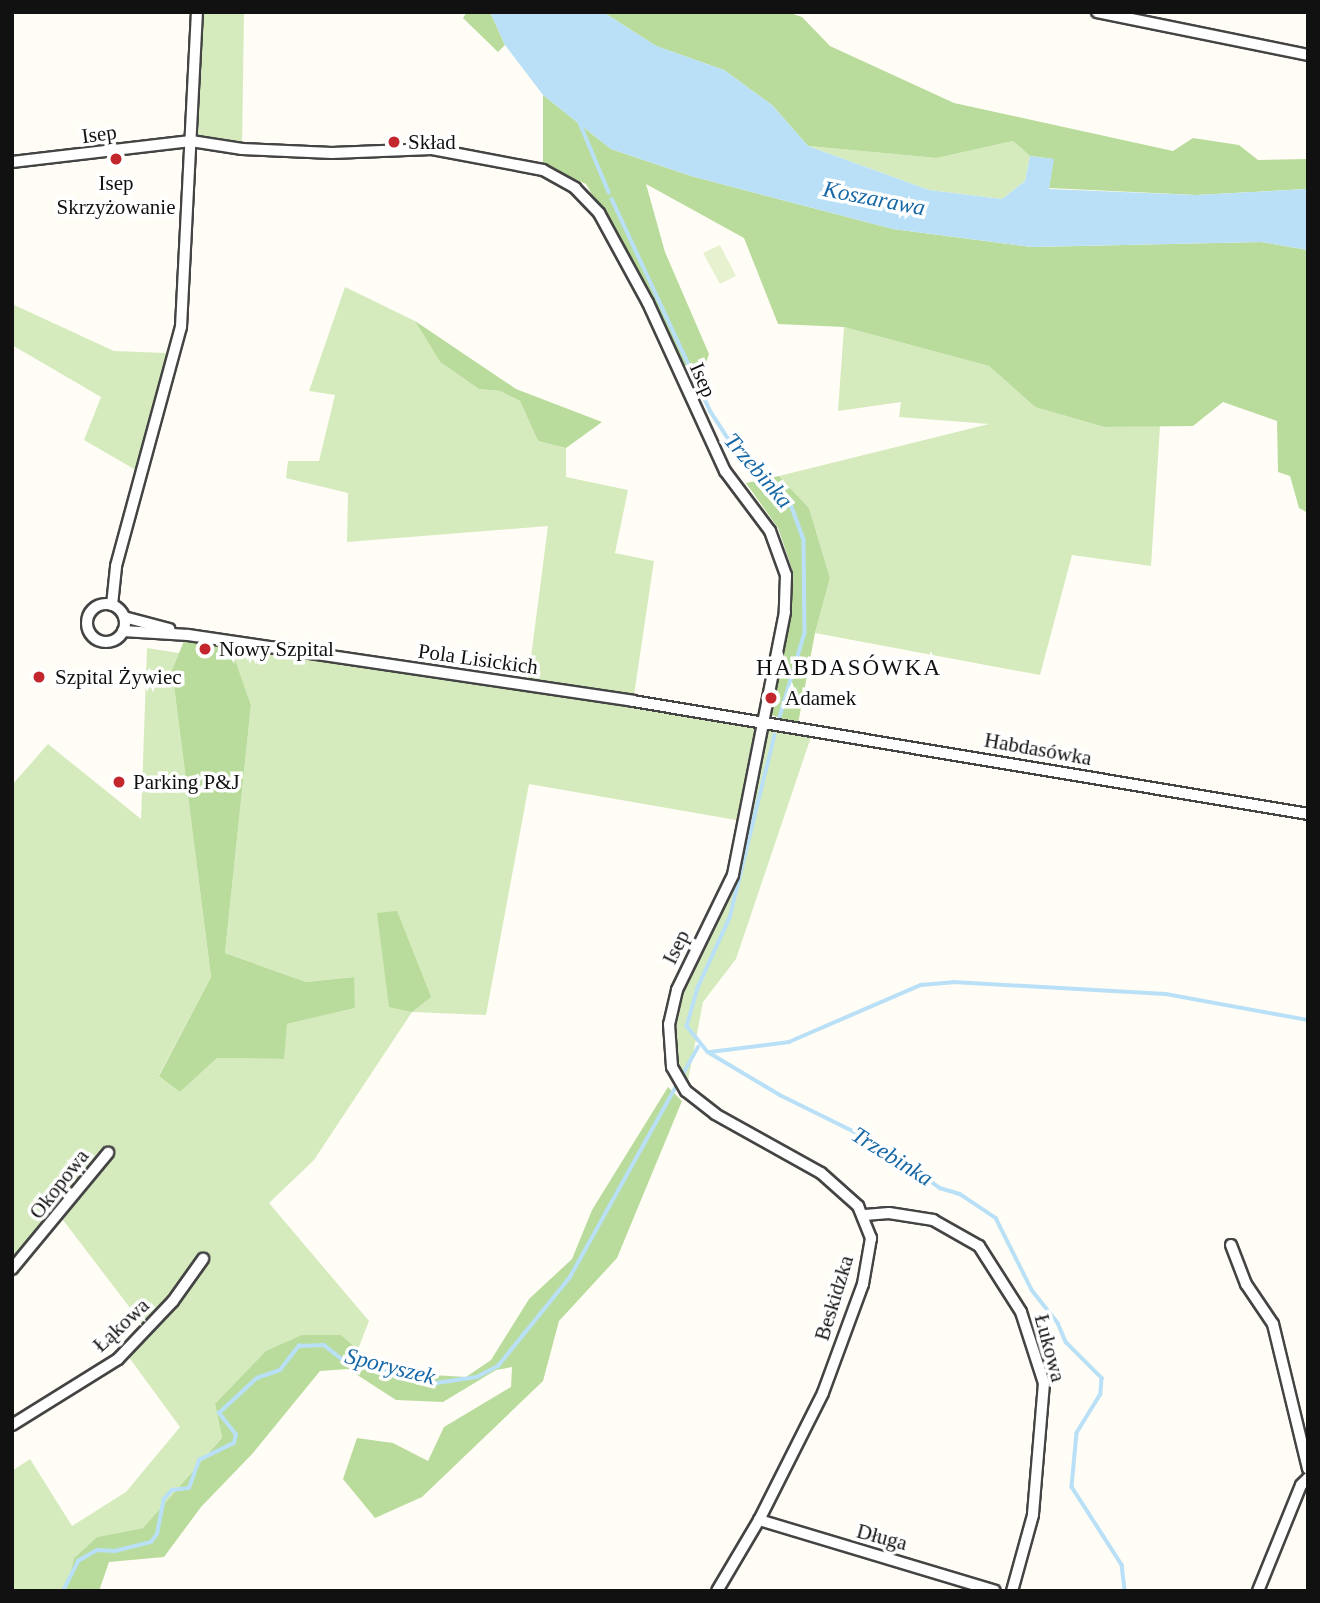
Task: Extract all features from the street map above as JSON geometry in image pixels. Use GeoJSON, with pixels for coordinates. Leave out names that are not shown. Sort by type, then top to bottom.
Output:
{"type":"FeatureCollection","features":[{"type":"Feature","properties":{"kind":"street"},"geometry":{"type":"LineString","coordinates":[[112,605],[116,566],[181,327],[197,12]]}},
{"type":"Feature","properties":{"kind":"street"},"geometry":{"type":"LineString","coordinates":[[1097,12],[1308,55]]}},
{"type":"Feature","properties":{"kind":"street","name":"Isep"},"geometry":{"type":"LineString","coordinates":[[12,162],[191,141],[242,149],[332,153],[432,149],[543,170],[575,188],[598,213],[636,281],[725,471],[770,531],[786,575],[785,612],[733,875],[677,989],[669,1047],[677,1080],[686,1091],[715,1114],[821,1173],[864,1215]]}},
{"type":"Feature","properties":{"kind":"street"},"geometry":{"type":"LineString","coordinates":[[100,605],[112,605],[124,617],[123,631],[109,642],[97,639],[89,630],[90,613],[100,605]]}},
{"type":"Feature","properties":{"kind":"street","name":"Pola Lisickich"},"geometry":{"type":"LineString","coordinates":[[124,617],[188,635]]}},
{"type":"Feature","properties":{"kind":"street","name":"Pola Lisickich"},"geometry":{"type":"LineString","coordinates":[[123,631],[188,635],[762,725]]}},
{"type":"Feature","properties":{"kind":"street","name":"Habdasówka"},"geometry":{"type":"LineString","coordinates":[[762,725],[1308,814]]}},
{"type":"Feature","properties":{"kind":"street","name":"Okopowa"},"geometry":{"type":"LineString","coordinates":[[12,1269],[108,1153]]}},
{"type":"Feature","properties":{"kind":"street","name":"Łukowa"},"geometry":{"type":"LineString","coordinates":[[864,1215],[889,1213],[933,1220],[979,1246],[1021,1312],[1044,1383],[1033,1515],[1012,1591]]}},
{"type":"Feature","properties":{"kind":"street","name":"Beskidzka"},"geometry":{"type":"LineString","coordinates":[[717,1591],[759,1520],[823,1393],[863,1284],[871,1238],[864,1215]]}},
{"type":"Feature","properties":{"kind":"street"},"geometry":{"type":"LineString","coordinates":[[1231,1245],[1246,1284],[1273,1324],[1308,1469]]}},
{"type":"Feature","properties":{"kind":"street","name":"Łąkowa"},"geometry":{"type":"LineString","coordinates":[[12,1424],[118,1359],[173,1301],[203,1259]]}},
{"type":"Feature","properties":{"kind":"street"},"geometry":{"type":"LineString","coordinates":[[1258,1591],[1301,1485],[1308,1478]]}},
{"type":"Feature","properties":{"kind":"street","name":"Długa"},"geometry":{"type":"LineString","coordinates":[[759,1520],[976,1589],[995,1591]]}},
{"type":"Feature","properties":{"kind":"green space"},"geometry":{"type":"Polygon","coordinates":[[[202,12],[244,12],[242,149],[191,141],[202,12]]]}},
{"type":"Feature","properties":{"kind":"green space"},"geometry":{"type":"Polygon","coordinates":[[[467,12],[490,12],[505,45],[498,52],[463,18],[467,12]]]}},
{"type":"Feature","properties":{"kind":"green space"},"geometry":{"type":"Polygon","coordinates":[[[603,12],[787,12],[802,17],[830,46],[954,103],[1173,151],[1193,138],[1239,145],[1258,160],[1308,159],[1308,189],[1196,195],[1049,188],[1053,159],[1030,156],[1013,141],[937,158],[808,146],[772,105],[724,70],[656,46],[603,12]]]}},
{"type":"Feature","properties":{"kind":"green space"},"geometry":{"type":"Polygon","coordinates":[[[543,95],[611,149],[691,176],[893,229],[1032,247],[1261,242],[1308,250],[1308,513],[1299,508],[1290,476],[1278,472],[1277,421],[1223,402],[1193,426],[1104,427],[1035,407],[989,366],[844,327],[778,324],[744,238],[646,184],[665,252],[709,354],[702,374],[688,377],[655,303],[586,184],[543,164],[543,95]]]}},
{"type":"Feature","properties":{"kind":"green space"},"geometry":{"type":"Polygon","coordinates":[[[1013,141],[1030,156],[1025,181],[1002,199],[929,190],[808,146],[937,158],[1013,141]]]}},
{"type":"Feature","properties":{"kind":"green space"},"geometry":{"type":"Polygon","coordinates":[[[720,245],[736,276],[720,284],[703,253],[720,245]]]}},
{"type":"Feature","properties":{"kind":"green space"},"geometry":{"type":"Polygon","coordinates":[[[345,287],[415,321],[440,362],[479,389],[500,391],[520,401],[538,441],[566,448],[566,477],[628,490],[615,553],[654,561],[634,695],[762,725],[813,731],[736,959],[703,1002],[686,1091],[669,1047],[677,990],[733,875],[742,821],[529,784],[486,1015],[412,1012],[314,1160],[269,1203],[369,1321],[358,1349],[341,1335],[302,1335],[215,1404],[222,1438],[143,1528],[97,1537],[74,1558],[66,1591],[12,1591],[12,1471],[30,1459],[72,1526],[126,1492],[180,1427],[128,1356],[207,1255],[202,1253],[143,1325],[63,1220],[108,1153],[12,1264],[12,785],[48,744],[141,819],[147,648],[179,653],[172,670],[211,977],[159,1075],[180,1092],[217,1058],[283,1059],[287,1024],[355,1008],[353,977],[306,982],[225,953],[251,705],[231,648],[184,641],[540,684],[528,680],[548,526],[347,542],[348,493],[286,478],[288,461],[319,461],[335,395],[309,391],[345,287]]]}},
{"type":"Feature","properties":{"kind":"green space"},"geometry":{"type":"Polygon","coordinates":[[[12,304],[114,351],[166,353],[171,366],[141,473],[84,440],[101,397],[12,345],[12,304]]]}},
{"type":"Feature","properties":{"kind":"green space"},"geometry":{"type":"Polygon","coordinates":[[[415,321],[516,389],[602,422],[566,448],[538,441],[520,401],[500,391],[479,389],[440,362],[415,321]]]}},
{"type":"Feature","properties":{"kind":"green space"},"geometry":{"type":"Polygon","coordinates":[[[844,327],[989,366],[1035,407],[1104,427],[1160,426],[1151,566],[1072,555],[1040,675],[815,633],[830,578],[809,508],[779,476],[989,424],[899,417],[901,402],[838,411],[844,327]]]}},
{"type":"Feature","properties":{"kind":"green space"},"geometry":{"type":"Polygon","coordinates":[[[779,476],[809,508],[830,578],[815,633],[798,724],[771,715],[793,572],[778,528],[746,483],[779,476]]]}},
{"type":"Feature","properties":{"kind":"green space"},"geometry":{"type":"Polygon","coordinates":[[[184,641],[231,648],[251,705],[225,953],[306,982],[354,977],[355,1008],[287,1024],[284,1059],[217,1058],[180,1092],[159,1076],[211,977],[172,670],[184,641]]]}},
{"type":"Feature","properties":{"kind":"green space"},"geometry":{"type":"Polygon","coordinates":[[[397,911],[431,997],[412,1012],[389,1007],[377,913],[397,911]]]}},
{"type":"Feature","properties":{"kind":"green space"},"geometry":{"type":"Polygon","coordinates":[[[668,1087],[682,1101],[617,1258],[559,1321],[543,1381],[422,1497],[375,1518],[343,1479],[357,1438],[393,1443],[428,1461],[444,1427],[511,1387],[512,1367],[496,1370],[443,1402],[396,1400],[348,1369],[320,1371],[253,1453],[201,1507],[164,1557],[109,1562],[99,1591],[66,1591],[74,1558],[97,1537],[143,1528],[222,1438],[215,1404],[266,1351],[302,1335],[341,1335],[367,1357],[415,1374],[466,1377],[491,1360],[529,1299],[572,1259],[592,1210],[668,1087]]]}},
{"type":"Feature","properties":{"kind":"water","name":"Koszarawa"},"geometry":{"type":"Polygon","coordinates":[[[490,12],[603,12],[656,46],[724,70],[772,105],[808,146],[929,190],[1002,199],[1025,181],[1030,156],[1054,159],[1049,189],[1196,195],[1308,189],[1308,250],[1261,242],[1032,247],[893,229],[691,176],[611,149],[543,95],[505,45],[490,12]]]}},
{"type":"Feature","properties":{"kind":"waterway","name":"Trzebinka"},"geometry":{"type":"LineString","coordinates":[[580,123],[609,192]]}},
{"type":"Feature","properties":{"kind":"waterway","name":"Trzebinka"},"geometry":{"type":"LineString","coordinates":[[612,199],[711,412],[731,443],[761,468],[792,507],[804,540],[805,633],[779,721]]}},
{"type":"Feature","properties":{"kind":"waterway","name":"Trzebinka"},"geometry":{"type":"LineString","coordinates":[[775,735],[730,918],[698,988],[687,1026],[708,1052],[780,1095],[883,1146],[940,1188],[960,1194],[996,1218],[1032,1290],[1058,1323],[1066,1342],[1102,1378],[1101,1394],[1077,1433],[1072,1487],[1122,1565],[1125,1591]]}},
{"type":"Feature","properties":{"kind":"waterway"},"geometry":{"type":"LineString","coordinates":[[710,1052],[789,1042],[921,985],[953,982],[1166,994],[1308,1020]]}},
{"type":"Feature","properties":{"kind":"waterway","name":"Sporyszek"},"geometry":{"type":"LineString","coordinates":[[63,1591],[78,1561],[97,1550],[115,1551],[151,1542],[157,1534],[164,1499],[172,1490],[189,1488],[199,1460],[234,1443],[236,1435],[219,1413],[257,1378],[280,1370],[299,1346],[324,1345],[343,1360],[436,1383],[477,1377],[498,1366],[570,1277],[698,1047]]}},
{"type":"Feature","properties":{"kind":"place","name":"Skład"},"geometry":{"type":"Point","coordinates":[394,142]}},
{"type":"Feature","properties":{"kind":"place","name":"Isep Skrzyżowanie"},"geometry":{"type":"Point","coordinates":[116,159]}},
{"type":"Feature","properties":{"kind":"place","name":"Nowy Szpital"},"geometry":{"type":"Point","coordinates":[205,649]}},
{"type":"Feature","properties":{"kind":"place","name":"Szpital Żywiec"},"geometry":{"type":"Point","coordinates":[39,677]}},
{"type":"Feature","properties":{"kind":"place","name":"Adamek"},"geometry":{"type":"Point","coordinates":[771,698]}},
{"type":"Feature","properties":{"kind":"place","name":"Parking P&J"},"geometry":{"type":"Point","coordinates":[119,782]}},
{"type":"Feature","properties":{"kind":"district","name":"HABDASÓWKA"},"geometry":{"type":"Point","coordinates":[849,668]}}]}
